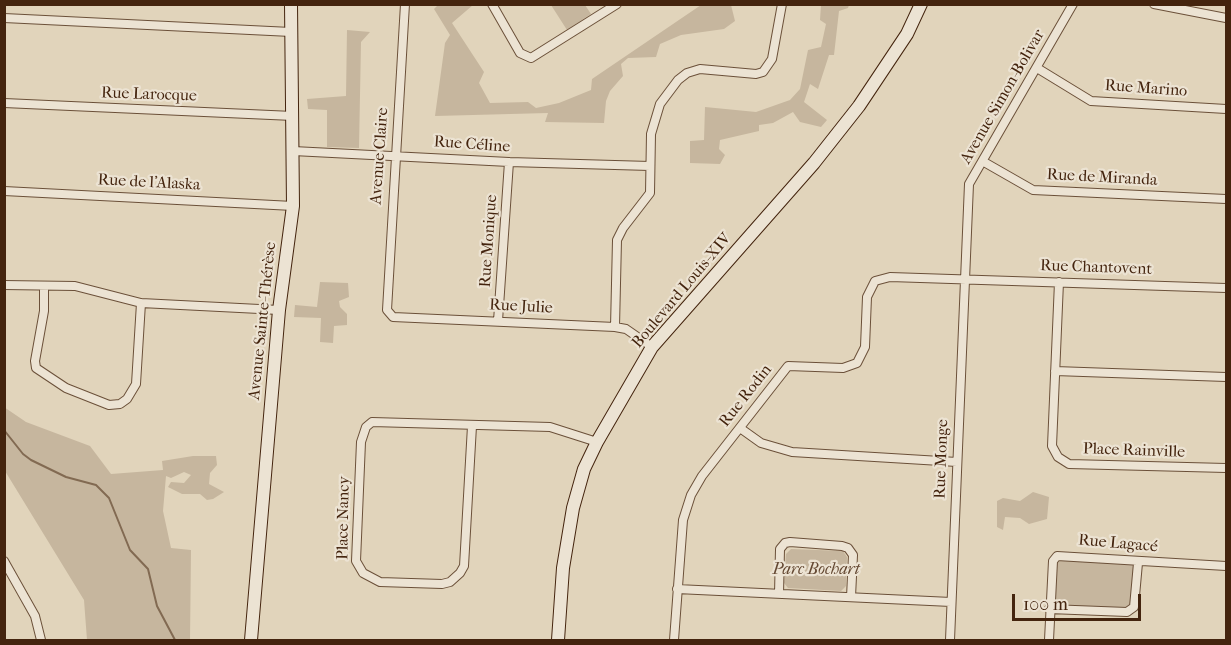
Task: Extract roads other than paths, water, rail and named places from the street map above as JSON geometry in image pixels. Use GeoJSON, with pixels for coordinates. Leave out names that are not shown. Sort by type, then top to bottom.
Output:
{"type":"FeatureCollection","features":[{"type":"Feature","properties":{"kind":"main road","name":"Avenue Sainte-Thérèse"},"geometry":{"type":"LineString","coordinates":[[251,640],[279,310],[293,206],[291,4]]}},
{"type":"Feature","properties":{"kind":"main road","name":"Boulevard Louis-XIV"},"geometry":{"type":"LineString","coordinates":[[558,640],[563,568],[573,508],[584,469],[597,442],[652,347],[814,163],[859,106],[907,34],[921,4]]}},
{"type":"Feature","properties":{"kind":"street","name":"Avenue Claire"},"geometry":{"type":"LineString","coordinates":[[387,310],[394,154],[405,4]]}},
{"type":"Feature","properties":{"kind":"street"},"geometry":{"type":"LineString","coordinates":[[492,4],[519,53],[531,58],[617,4]]}},
{"type":"Feature","properties":{"kind":"street"},"geometry":{"type":"LineString","coordinates":[[615,327],[617,240],[622,228],[650,193],[654,118],[668,91],[678,80],[700,69],[756,74],[763,72],[772,59],[782,4]]}},
{"type":"Feature","properties":{"kind":"street","name":"Avenue Simon-Bolivar"},"geometry":{"type":"LineString","coordinates":[[964,279],[969,184],[984,162],[1073,4]]}},
{"type":"Feature","properties":{"kind":"street"},"geometry":{"type":"LineString","coordinates":[[1154,4],[1227,18]]}},
{"type":"Feature","properties":{"kind":"street"},"geometry":{"type":"LineString","coordinates":[[4,18],[291,32]]}},
{"type":"Feature","properties":{"kind":"street","name":"Rue Marino"},"geometry":{"type":"LineString","coordinates":[[1037,68],[1091,100],[1227,109]]}},
{"type":"Feature","properties":{"kind":"street","name":"Rue Larocque"},"geometry":{"type":"LineString","coordinates":[[4,103],[292,116]]}},
{"type":"Feature","properties":{"kind":"street","name":"Rue Céline"},"geometry":{"type":"LineString","coordinates":[[293,151],[394,154],[509,162],[650,166]]}},
{"type":"Feature","properties":{"kind":"street","name":"Rue Monique"},"geometry":{"type":"LineString","coordinates":[[498,321],[509,162]]}},
{"type":"Feature","properties":{"kind":"street","name":"Rue de Miranda"},"geometry":{"type":"LineString","coordinates":[[984,162],[1034,190],[1227,199]]}},
{"type":"Feature","properties":{"kind":"street","name":"Rue de l'Alaska"},"geometry":{"type":"LineString","coordinates":[[4,191],[293,206]]}},
{"type":"Feature","properties":{"kind":"street","name":"Rue Rodin"},"geometry":{"type":"LineString","coordinates":[[674,640],[683,519],[691,495],[788,366],[843,368],[857,363],[865,347],[867,297],[875,281],[890,277],[964,279]]}},
{"type":"Feature","properties":{"kind":"street","name":"Rue Chantovent"},"geometry":{"type":"LineString","coordinates":[[964,279],[1227,288]]}},
{"type":"Feature","properties":{"kind":"street","name":"Rue Monge"},"geometry":{"type":"LineString","coordinates":[[950,640],[964,279]]}},
{"type":"Feature","properties":{"kind":"street","name":"Place Rainville"},"geometry":{"type":"LineString","coordinates":[[1059,282],[1052,446],[1062,461],[1081,464],[1227,468]]}},
{"type":"Feature","properties":{"kind":"street"},"geometry":{"type":"LineString","coordinates":[[4,285],[75,286],[141,303],[279,310]]}},
{"type":"Feature","properties":{"kind":"street"},"geometry":{"type":"LineString","coordinates":[[44,287],[44,311],[35,361],[36,368],[66,388],[109,405],[120,404],[127,399],[136,384],[141,303]]}},
{"type":"Feature","properties":{"kind":"street","name":"Rue Julie"},"geometry":{"type":"LineString","coordinates":[[387,310],[393,317],[615,327],[626,329],[652,347]]}},
{"type":"Feature","properties":{"kind":"street"},"geometry":{"type":"LineString","coordinates":[[1055,371],[1227,377]]}},
{"type":"Feature","properties":{"kind":"street","name":"Place Nancy"},"geometry":{"type":"LineString","coordinates":[[472,426],[464,566],[460,573],[450,582],[442,584],[380,582],[363,573],[356,561],[361,442],[366,427],[379,422],[550,427],[597,442]]}},
{"type":"Feature","properties":{"kind":"street"},"geometry":{"type":"LineString","coordinates":[[740,428],[761,443],[792,452],[957,462]]}},
{"type":"Feature","properties":{"kind":"street"},"geometry":{"type":"LineString","coordinates":[[778,594],[780,549],[785,543],[790,542],[848,548],[853,555],[851,597]]}},
{"type":"Feature","properties":{"kind":"street","name":"Rue Lagacé"},"geometry":{"type":"LineString","coordinates":[[1049,640],[1053,561],[1057,556],[1227,566]]}},
{"type":"Feature","properties":{"kind":"street"},"geometry":{"type":"LineString","coordinates":[[4,561],[34,616],[41,640]]}},
{"type":"Feature","properties":{"kind":"street"},"geometry":{"type":"LineString","coordinates":[[1049,609],[1127,612],[1134,607],[1138,562]]}},
{"type":"Feature","properties":{"kind":"street"},"geometry":{"type":"LineString","coordinates":[[677,589],[951,602]]}},
{"type":"Feature","properties":{"kind":"waterway"},"geometry":{"type":"LineString","coordinates":[[4,430],[23,454],[31,460],[66,477],[96,485],[109,498],[130,550],[148,569],[157,606],[175,640]]}},
{"type":"Feature","properties":{"kind":"park label","name":"Parc Bochart"},"geometry":{"type":"Point","coordinates":[816,570]}}]}
